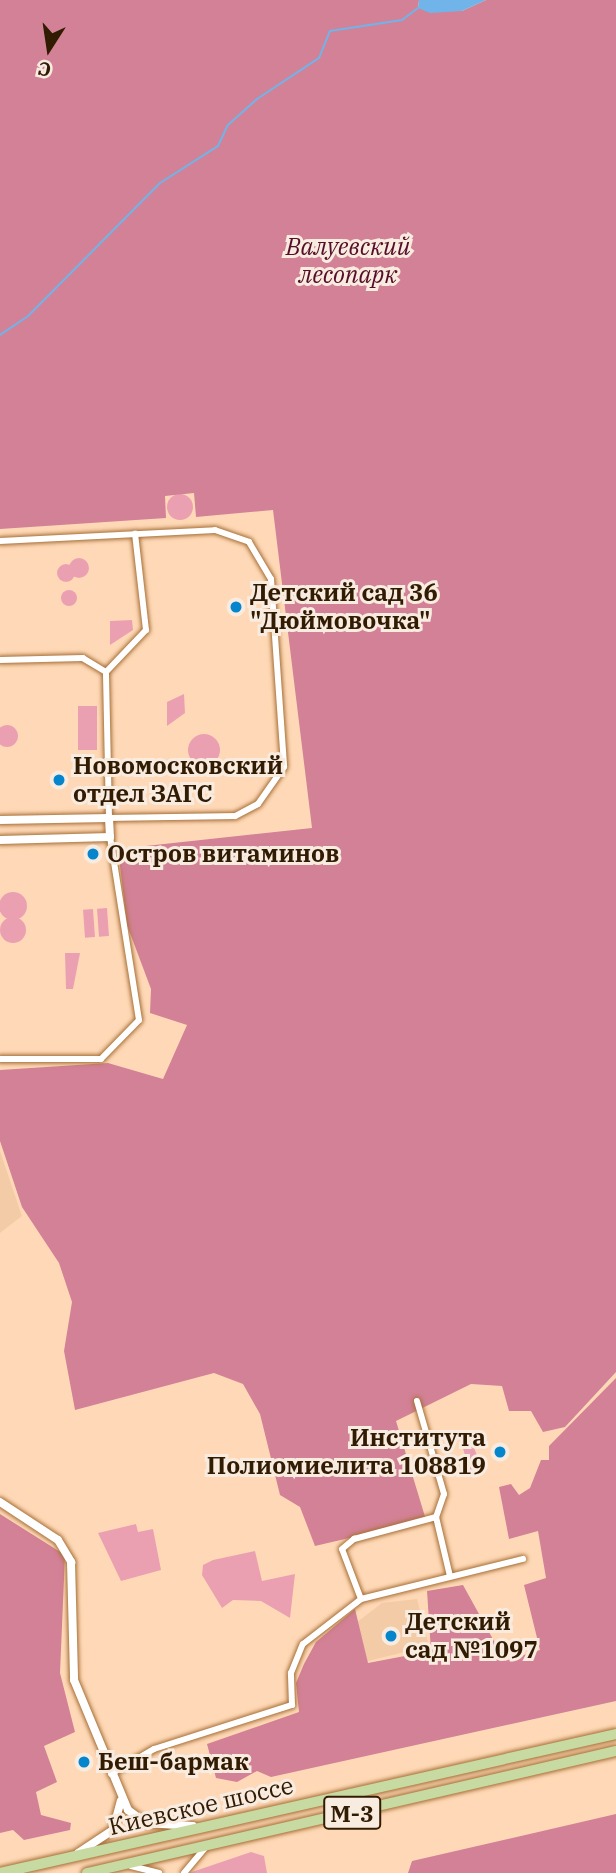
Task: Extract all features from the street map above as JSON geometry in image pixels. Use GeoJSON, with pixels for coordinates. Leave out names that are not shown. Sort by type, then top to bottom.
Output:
{"type":"FeatureCollection","features":[{"type":"Feature","properties":{"kind":"highway","name":"Киевское шоссе"},"geometry":{"type":"LineString","coordinates":[[0,1873],[616,1734]]}},
{"type":"Feature","properties":{"kind":"highway","name":"Киевское шоссе"},"geometry":{"type":"LineString","coordinates":[[88,1873],[616,1751]]}},
{"type":"Feature","properties":{"kind":"street"},"geometry":{"type":"LineString","coordinates":[[0,541],[135,534],[233,533],[268,565],[285,759],[268,795],[250,810],[225,818],[0,820]]}},
{"type":"Feature","properties":{"kind":"street"},"geometry":{"type":"LineString","coordinates":[[0,1059],[101,1059],[138,1020],[110,837],[106,672],[146,631],[135,534]]}},
{"type":"Feature","properties":{"kind":"street"},"geometry":{"type":"LineString","coordinates":[[0,660],[89,659],[106,672]]}},
{"type":"Feature","properties":{"kind":"street"},"geometry":{"type":"LineString","coordinates":[[0,840],[110,837]]}},
{"type":"Feature","properties":{"kind":"street"},"geometry":{"type":"LineString","coordinates":[[417,1401],[444,1494],[436,1517],[450,1576]]}},
{"type":"Feature","properties":{"kind":"street"},"geometry":{"type":"LineString","coordinates":[[0,1502],[58,1541],[71,1562],[74,1680],[111,1774],[132,1815],[146,1823],[199,1827]]}},
{"type":"Feature","properties":{"kind":"street"},"geometry":{"type":"LineString","coordinates":[[361,1599],[342,1549],[354,1539],[436,1517]]}},
{"type":"Feature","properties":{"kind":"street"},"geometry":{"type":"LineString","coordinates":[[111,1774],[154,1749],[292,1705],[291,1673],[303,1644],[361,1599],[523,1559]]}},
{"type":"Feature","properties":{"kind":"street"},"geometry":{"type":"LineString","coordinates":[[72,1857],[113,1830],[121,1817],[120,1794]]}},
{"type":"Feature","properties":{"kind":"street"},"geometry":{"type":"LineString","coordinates":[[184,1873],[210,1846]]}},
{"type":"Feature","properties":{"kind":"street"},"geometry":{"type":"LineString","coordinates":[[115,1867],[159,1873]]}},
{"type":"Feature","properties":{"kind":"shaded area"},"geometry":{"type":"Polygon","coordinates":[[[180,494],[189,498],[193,507],[189,516],[180,520],[171,516],[167,507],[171,498],[180,494]]]}},
{"type":"Feature","properties":{"kind":"shaded area"},"geometry":{"type":"Polygon","coordinates":[[[79,558],[86,561],[89,568],[86,575],[79,578],[72,575],[69,568],[72,561],[79,558]]]}},
{"type":"Feature","properties":{"kind":"shaded area"},"geometry":{"type":"Polygon","coordinates":[[[62,564],[70,564],[75,573],[73,580],[62,582],[57,577],[57,569],[62,564]]]}},
{"type":"Feature","properties":{"kind":"shaded area"},"geometry":{"type":"Polygon","coordinates":[[[66,590],[72,590],[77,598],[75,604],[66,606],[61,601],[61,595],[66,590]]]}},
{"type":"Feature","properties":{"kind":"shaded area"},"geometry":{"type":"Polygon","coordinates":[[[132,620],[133,630],[110,645],[110,621],[132,620]]]}},
{"type":"Feature","properties":{"kind":"shaded area"},"geometry":{"type":"Polygon","coordinates":[[[184,694],[185,713],[167,726],[167,702],[184,694]]]}},
{"type":"Feature","properties":{"kind":"shaded area"},"geometry":{"type":"Polygon","coordinates":[[[78,706],[97,706],[97,750],[78,750],[78,706]]]}},
{"type":"Feature","properties":{"kind":"shaded area"},"geometry":{"type":"Polygon","coordinates":[[[7,725],[15,728],[18,736],[15,744],[7,747],[-1,744],[-4,736],[-1,728],[7,725]]]}},
{"type":"Feature","properties":{"kind":"shaded area"},"geometry":{"type":"Polygon","coordinates":[[[204,734],[215,739],[220,750],[215,761],[204,766],[193,761],[188,750],[193,739],[204,734]]]}},
{"type":"Feature","properties":{"kind":"shaded area"},"geometry":{"type":"Polygon","coordinates":[[[13,892],[23,896],[27,906],[23,916],[13,920],[3,916],[-1,906],[3,896],[13,892]]]}},
{"type":"Feature","properties":{"kind":"shaded area"},"geometry":{"type":"Polygon","coordinates":[[[107,908],[109,936],[99,937],[97,909],[107,908]]]}},
{"type":"Feature","properties":{"kind":"shaded area"},"geometry":{"type":"Polygon","coordinates":[[[93,909],[95,937],[85,938],[83,910],[93,909]]]}},
{"type":"Feature","properties":{"kind":"shaded area"},"geometry":{"type":"Polygon","coordinates":[[[13,917],[22,921],[26,930],[22,939],[13,943],[4,939],[0,930],[4,921],[13,917]]]}},
{"type":"Feature","properties":{"kind":"shaded area"},"geometry":{"type":"Polygon","coordinates":[[[65,953],[80,953],[73,989],[66,989],[65,953]]]}},
{"type":"Feature","properties":{"kind":"shaded area"},"geometry":{"type":"Polygon","coordinates":[[[0,1151],[22,1216],[0,1233],[0,1151]]]}},
{"type":"Feature","properties":{"kind":"shaded area"},"geometry":{"type":"Polygon","coordinates":[[[470,1438],[483,1470],[471,1477],[461,1441],[470,1438]]]}},
{"type":"Feature","properties":{"kind":"shaded area"},"geometry":{"type":"Polygon","coordinates":[[[136,1524],[138,1532],[153,1529],[161,1570],[121,1581],[98,1533],[136,1524]]]}},
{"type":"Feature","properties":{"kind":"shaded area"},"geometry":{"type":"Polygon","coordinates":[[[255,1551],[262,1581],[295,1574],[290,1618],[261,1601],[233,1600],[222,1608],[202,1575],[203,1565],[213,1560],[255,1551]]]}},
{"type":"Feature","properties":{"kind":"shaded area","name":"Детский сад №1097"},"geometry":{"type":"Polygon","coordinates":[[[417,1599],[429,1646],[364,1662],[353,1625],[382,1603],[417,1599]]]}},
{"type":"Feature","properties":{"kind":"shaded area"},"geometry":{"type":"Polygon","coordinates":[[[251,1852],[264,1856],[267,1873],[189,1873],[251,1852]]]}},
{"type":"Feature","properties":{"kind":"green space","name":"Валуевский лесопарк"},"geometry":{"type":"Polygon","coordinates":[[[0,0],[419,0],[418,8],[462,11],[486,0],[616,0],[616,1372],[565,1427],[543,1432],[531,1411],[509,1411],[502,1386],[471,1384],[396,1421],[426,1520],[315,1546],[300,1507],[280,1495],[260,1414],[243,1384],[214,1373],[75,1410],[64,1351],[72,1302],[59,1263],[22,1207],[0,1141],[0,1070],[108,1063],[163,1079],[187,1025],[150,1013],[151,989],[127,925],[118,849],[312,828],[273,510],[196,517],[194,493],[165,496],[166,518],[0,529],[0,0]]]}},
{"type":"Feature","properties":{"kind":"green space"},"geometry":{"type":"Polygon","coordinates":[[[616,1378],[616,1701],[271,1777],[257,1771],[237,1782],[216,1778],[207,1744],[299,1712],[296,1683],[304,1664],[316,1642],[355,1609],[368,1663],[431,1651],[427,1591],[463,1585],[505,1661],[540,1650],[524,1585],[546,1578],[538,1531],[509,1539],[499,1487],[511,1484],[519,1495],[530,1488],[541,1460],[549,1460],[549,1446],[616,1378]]]}},
{"type":"Feature","properties":{"kind":"green space"},"geometry":{"type":"Polygon","coordinates":[[[0,1514],[65,1555],[60,1673],[75,1732],[44,1746],[57,1782],[36,1792],[41,1815],[71,1823],[70,1830],[24,1840],[13,1830],[0,1833],[0,1514]]]}},
{"type":"Feature","properties":{"kind":"green space"},"geometry":{"type":"Polygon","coordinates":[[[616,1814],[616,1873],[408,1873],[412,1861],[616,1814]]]}},
{"type":"Feature","properties":{"kind":"water"},"geometry":{"type":"Polygon","coordinates":[[[419,0],[486,0],[462,11],[430,13],[418,8],[419,0]]]}},
{"type":"Feature","properties":{"kind":"waterway"},"geometry":{"type":"LineString","coordinates":[[0,335],[28,316],[160,183],[218,146],[228,125],[257,99],[319,58],[330,31],[402,20],[418,8]]}},
{"type":"Feature","properties":{"kind":"place","name":"Детский сад 36 \"Дюймовочка\""},"geometry":{"type":"Point","coordinates":[236,607]}},
{"type":"Feature","properties":{"kind":"place","name":"Новомосковский отдел ЗАГС"},"geometry":{"type":"Point","coordinates":[59,780]}},
{"type":"Feature","properties":{"kind":"place","name":"Остров витаминов"},"geometry":{"type":"Point","coordinates":[93,854]}},
{"type":"Feature","properties":{"kind":"place","name":"Института Полиомиелита 108819"},"geometry":{"type":"Point","coordinates":[500,1452]}},
{"type":"Feature","properties":{"kind":"place","name":"Детский сад №1097"},"geometry":{"type":"Point","coordinates":[391,1636]}},
{"type":"Feature","properties":{"kind":"place","name":"Беш-бармак"},"geometry":{"type":"Point","coordinates":[84,1762]}}]}
